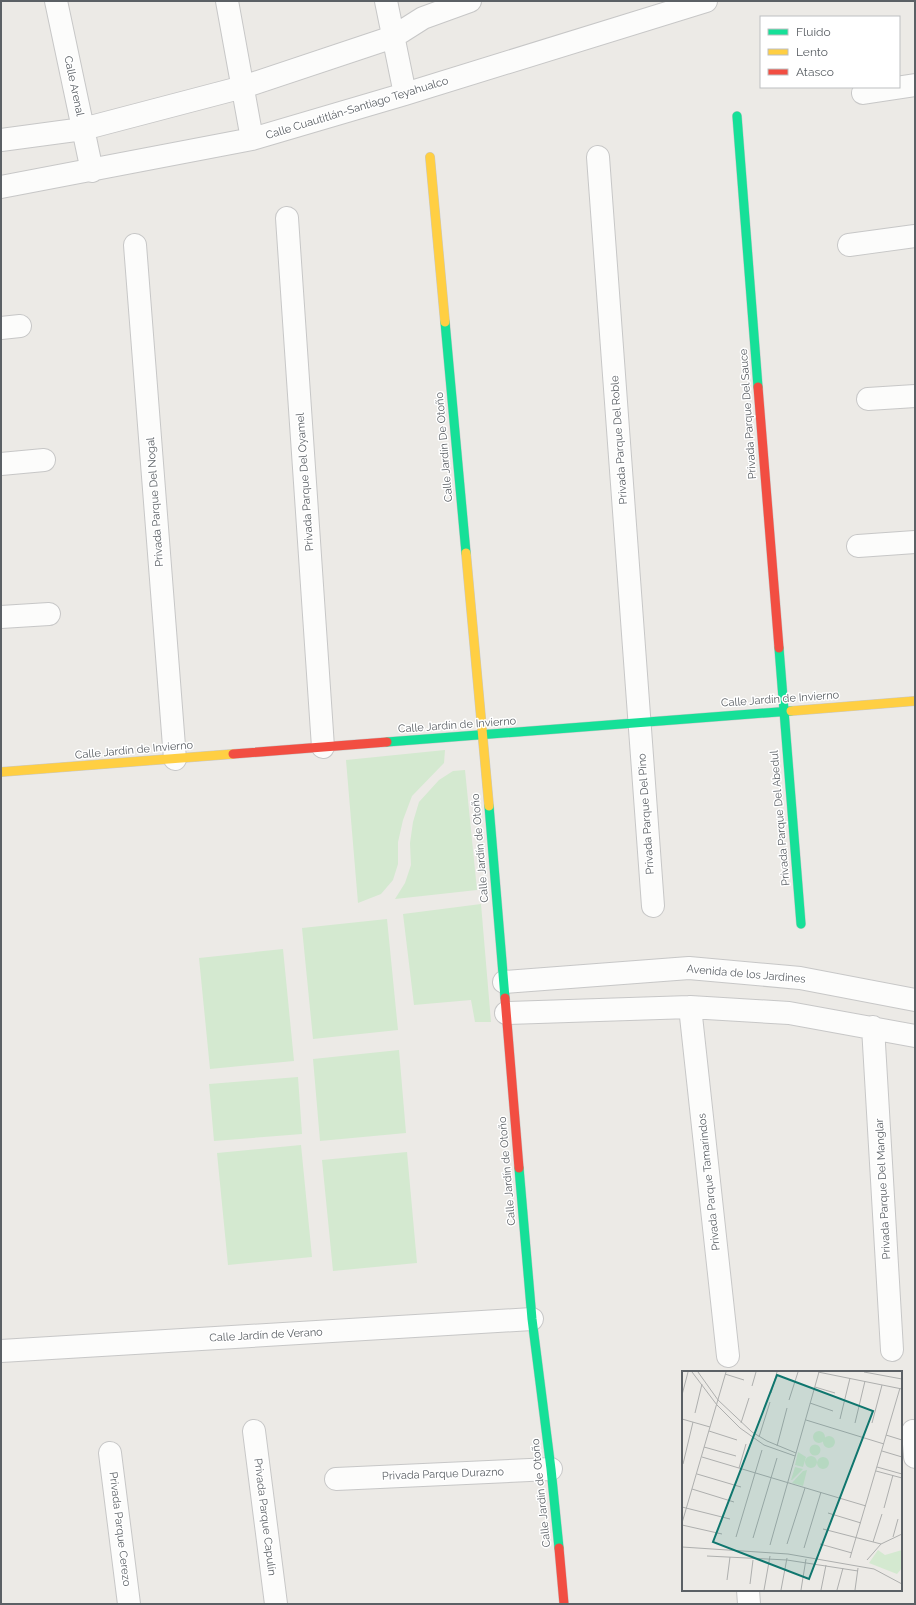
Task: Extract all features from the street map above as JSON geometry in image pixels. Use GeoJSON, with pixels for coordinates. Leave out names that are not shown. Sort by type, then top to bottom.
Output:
{"type":"FeatureCollection","features":[{"type":"Feature","properties":{"kind":"street","name":"Calle Arenal"},"geometry":{"type":"LineString","coordinates":[[56,1],[92,171]]}},
{"type":"Feature","properties":{"kind":"street"},"geometry":{"type":"LineString","coordinates":[[227,1],[252,139]]}},
{"type":"Feature","properties":{"kind":"street"},"geometry":{"type":"LineString","coordinates":[[386,1],[406,94]]}},
{"type":"Feature","properties":{"kind":"street"},"geometry":{"type":"LineString","coordinates":[[1,140],[83,129],[243,87],[394,38],[423,18],[470,1]]}},
{"type":"Feature","properties":{"kind":"street","name":"Calle Cuautitlán-Santiago Teyahualco"},"geometry":{"type":"LineString","coordinates":[[1,187],[92,171],[252,139],[406,94],[706,1]]}},
{"type":"Feature","properties":{"kind":"street"},"geometry":{"type":"LineString","coordinates":[[900,88],[915,86]]}},
{"type":"Feature","properties":{"kind":"street"},"geometry":{"type":"LineString","coordinates":[[863,92],[898,88]]}},
{"type":"Feature","properties":{"kind":"street","name":"Privada Parque Del Sauce"},"geometry":{"type":"LineString","coordinates":[[737,116],[783,711]]}},
{"type":"Feature","properties":{"kind":"street","name":"Calle Jardín De Otoño"},"geometry":{"type":"LineString","coordinates":[[430,157],[483,735]]}},
{"type":"Feature","properties":{"kind":"street","name":"Privada Parque Del Roble"},"geometry":{"type":"LineString","coordinates":[[598,157],[639,722]]}},
{"type":"Feature","properties":{"kind":"street","name":"Privada Parque Del Oyamel"},"geometry":{"type":"LineString","coordinates":[[287,218],[322,747]]}},
{"type":"Feature","properties":{"kind":"street"},"geometry":{"type":"LineString","coordinates":[[850,244],[915,236]]}},
{"type":"Feature","properties":{"kind":"street","name":"Privada Parque Del Nogal"},"geometry":{"type":"LineString","coordinates":[[135,245],[175,758]]}},
{"type":"Feature","properties":{"kind":"street"},"geometry":{"type":"LineString","coordinates":[[868,399],[915,396]]}},
{"type":"Feature","properties":{"kind":"street"},"geometry":{"type":"LineString","coordinates":[[1,464],[44,460]]}},
{"type":"Feature","properties":{"kind":"street"},"geometry":{"type":"LineString","coordinates":[[858,546],[915,542]]}},
{"type":"Feature","properties":{"kind":"street"},"geometry":{"type":"LineString","coordinates":[[1,617],[49,614]]}},
{"type":"Feature","properties":{"kind":"street","name":"Calle Jardín de Invierno"},"geometry":{"type":"LineString","coordinates":[[1,772],[915,701]]}},
{"type":"Feature","properties":{"kind":"street","name":"Privada Parque Del Abedul"},"geometry":{"type":"LineString","coordinates":[[783,711],[801,924]]}},
{"type":"Feature","properties":{"kind":"street","name":"Privada Parque Del Pino"},"geometry":{"type":"LineString","coordinates":[[639,722],[653,906]]}},
{"type":"Feature","properties":{"kind":"street","name":"Calle Jardín de Otoño"},"geometry":{"type":"LineString","coordinates":[[483,735],[532,1319],[551,1469],[564,1604]]}},
{"type":"Feature","properties":{"kind":"street","name":"Avenida de los Jardines"},"geometry":{"type":"LineString","coordinates":[[504,982],[689,968],[800,978],[915,1000]]}},
{"type":"Feature","properties":{"kind":"street"},"geometry":{"type":"LineString","coordinates":[[506,1013],[690,1007],[789,1013],[873,1027],[915,1036]]}},
{"type":"Feature","properties":{"kind":"street","name":"Privada Parque Tamarindos"},"geometry":{"type":"LineString","coordinates":[[690,1007],[728,1356]]}},
{"type":"Feature","properties":{"kind":"street","name":"Privada Parque Del Manglar"},"geometry":{"type":"LineString","coordinates":[[873,1027],[892,1350]]}},
{"type":"Feature","properties":{"kind":"street","name":"Calle Jardín de Verano"},"geometry":{"type":"LineString","coordinates":[[1,1351],[532,1319]]}},
{"type":"Feature","properties":{"kind":"street","name":"Privada Parque Capulín"},"geometry":{"type":"LineString","coordinates":[[254,1431],[276,1604]]}},
{"type":"Feature","properties":{"kind":"street"},"geometry":{"type":"LineString","coordinates":[[913,1431],[915,1457]]}},
{"type":"Feature","properties":{"kind":"street","name":"Privada Parque Cerezo"},"geometry":{"type":"LineString","coordinates":[[110,1453],[129,1604]]}},
{"type":"Feature","properties":{"kind":"street","name":"Privada Parque Durazno"},"geometry":{"type":"LineString","coordinates":[[336,1479],[551,1469]]}},
{"type":"Feature","properties":{"kind":"street"},"geometry":{"type":"LineString","coordinates":[[748,1591],[749,1604]]}},
{"type":"Feature","properties":{"kind":"green space"},"geometry":{"type":"Polygon","coordinates":[[[445,750],[444,763],[412,796],[403,820],[398,842],[398,864],[393,880],[381,894],[358,903],[346,760],[445,750]]]}},
{"type":"Feature","properties":{"kind":"green space"},"geometry":{"type":"Polygon","coordinates":[[[465,770],[477,890],[395,899],[405,883],[411,865],[410,843],[413,822],[419,802],[439,780],[453,771],[465,770]]]}},
{"type":"Feature","properties":{"kind":"green space"},"geometry":{"type":"Polygon","coordinates":[[[481,904],[491,1022],[475,1022],[471,1000],[414,1005],[403,914],[481,904]]]}},
{"type":"Feature","properties":{"kind":"green space"},"geometry":{"type":"Polygon","coordinates":[[[387,919],[398,1030],[313,1039],[302,928],[387,919]]]}},
{"type":"Feature","properties":{"kind":"green space"},"geometry":{"type":"Polygon","coordinates":[[[283,949],[294,1061],[210,1069],[199,958],[283,949]]]}},
{"type":"Feature","properties":{"kind":"green space"},"geometry":{"type":"Polygon","coordinates":[[[399,1050],[406,1133],[320,1141],[313,1059],[399,1050]]]}},
{"type":"Feature","properties":{"kind":"green space"},"geometry":{"type":"Polygon","coordinates":[[[298,1077],[302,1134],[214,1141],[209,1084],[298,1077]]]}},
{"type":"Feature","properties":{"kind":"green space"},"geometry":{"type":"Polygon","coordinates":[[[301,1145],[312,1257],[228,1265],[217,1153],[301,1145]]]}},
{"type":"Feature","properties":{"kind":"green space"},"geometry":{"type":"Polygon","coordinates":[[[407,1152],[417,1263],[333,1271],[322,1160],[407,1152]]]}},
{"type":"Feature","properties":{"kind":"traffic: fast"},"geometry":{"type":"LineString","coordinates":[[737,116],[758,387]]}},
{"type":"Feature","properties":{"kind":"traffic: fast"},"geometry":{"type":"LineString","coordinates":[[445,322],[466,553]]}},
{"type":"Feature","properties":{"kind":"traffic: fast"},"geometry":{"type":"LineString","coordinates":[[779,648],[801,924]]}},
{"type":"Feature","properties":{"kind":"traffic: fast"},"geometry":{"type":"LineString","coordinates":[[387,742],[791,711]]}},
{"type":"Feature","properties":{"kind":"traffic: fast"},"geometry":{"type":"LineString","coordinates":[[489,806],[505,998]]}},
{"type":"Feature","properties":{"kind":"traffic: fast"},"geometry":{"type":"LineString","coordinates":[[519,1168],[532,1319],[551,1469],[559,1548]]}},
{"type":"Feature","properties":{"kind":"traffic: slow"},"geometry":{"type":"LineString","coordinates":[[430,157],[445,322]]}},
{"type":"Feature","properties":{"kind":"traffic: slow"},"geometry":{"type":"LineString","coordinates":[[466,553],[489,806]]}},
{"type":"Feature","properties":{"kind":"traffic: slow"},"geometry":{"type":"LineString","coordinates":[[791,711],[915,701]]}},
{"type":"Feature","properties":{"kind":"traffic: slow"},"geometry":{"type":"LineString","coordinates":[[1,772],[233,754]]}},
{"type":"Feature","properties":{"kind":"traffic: jam"},"geometry":{"type":"LineString","coordinates":[[758,387],[779,648]]}},
{"type":"Feature","properties":{"kind":"traffic: jam"},"geometry":{"type":"LineString","coordinates":[[233,754],[387,742]]}},
{"type":"Feature","properties":{"kind":"traffic: jam"},"geometry":{"type":"LineString","coordinates":[[505,998],[519,1168]]}},
{"type":"Feature","properties":{"kind":"traffic: jam"},"geometry":{"type":"LineString","coordinates":[[559,1548],[564,1604]]}}]}
